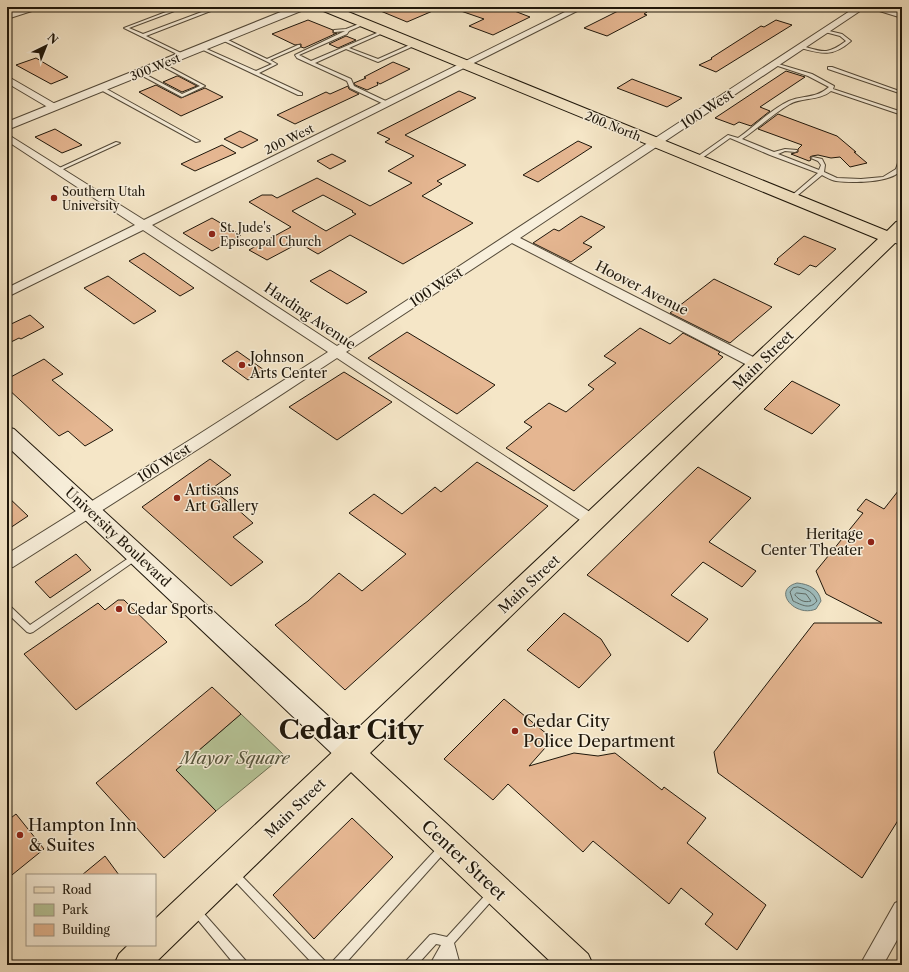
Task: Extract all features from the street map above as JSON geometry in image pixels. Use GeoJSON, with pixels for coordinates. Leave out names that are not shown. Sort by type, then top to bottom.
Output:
{"type":"FeatureCollection","features":[{"type":"Feature","properties":{"kind":"main road","name":"200 North"},"geometry":{"type":"LineString","coordinates":[[325,7],[696,160],[792,198],[898,235]]}},
{"type":"Feature","properties":{"kind":"main road","name":"Main Street"},"geometry":{"type":"LineString","coordinates":[[156,940],[758,365],[898,235]]}},
{"type":"Feature","properties":{"kind":"main road","name":"University Boulevard"},"geometry":{"type":"LineString","coordinates":[[7,434],[351,754]]}},
{"type":"Feature","properties":{"kind":"main road","name":"Center Street"},"geometry":{"type":"LineString","coordinates":[[351,754],[577,965]]}},
{"type":"Feature","properties":{"kind":"main road"},"geometry":{"type":"LineString","coordinates":[[130,965],[150,946]]}},
{"type":"Feature","properties":{"kind":"street"},"geometry":{"type":"LineString","coordinates":[[7,16],[34,7]]}},
{"type":"Feature","properties":{"kind":"street","name":"300 West"},"geometry":{"type":"LineString","coordinates":[[7,126],[302,7]]}},
{"type":"Feature","properties":{"kind":"street","name":"200 West"},"geometry":{"type":"LineString","coordinates":[[7,293],[581,7]]}},
{"type":"Feature","properties":{"kind":"street","name":"100 West"},"geometry":{"type":"LineString","coordinates":[[7,562],[512,238],[862,7]]}},
{"type":"Feature","properties":{"kind":"street"},"geometry":{"type":"LineString","coordinates":[[876,7],[902,15]]}},
{"type":"Feature","properties":{"kind":"street"},"geometry":{"type":"LineString","coordinates":[[7,79],[54,107]]}},
{"type":"Feature","properties":{"kind":"street","name":"Harding Avenue"},"geometry":{"type":"LineString","coordinates":[[7,138],[594,522]]}},
{"type":"Feature","properties":{"kind":"street","name":"Hoover Avenue"},"geometry":{"type":"LineString","coordinates":[[512,238],[758,365]]}},
{"type":"Feature","properties":{"kind":"street"},"geometry":{"type":"LineString","coordinates":[[870,965],[902,910]]}},
{"type":"Feature","properties":{"kind":"lane"},"geometry":{"type":"LineString","coordinates":[[182,55],[126,28],[183,7]]}},
{"type":"Feature","properties":{"kind":"lane"},"geometry":{"type":"LineString","coordinates":[[142,36],[219,7]]}},
{"type":"Feature","properties":{"kind":"lane"},"geometry":{"type":"LineString","coordinates":[[335,31],[347,30],[364,23]]}},
{"type":"Feature","properties":{"kind":"lane"},"geometry":{"type":"LineString","coordinates":[[347,30],[346,33],[297,55],[349,80],[352,87],[388,104]]}},
{"type":"Feature","properties":{"kind":"lane"},"geometry":{"type":"LineString","coordinates":[[312,63],[384,31]]}},
{"type":"Feature","properties":{"kind":"lane"},"geometry":{"type":"LineString","coordinates":[[802,47],[823,53],[835,52],[849,41],[841,35],[826,31]]}},
{"type":"Feature","properties":{"kind":"lane"},"geometry":{"type":"LineString","coordinates":[[223,39],[269,59],[276,64],[256,73]]}},
{"type":"Feature","properties":{"kind":"lane"},"geometry":{"type":"LineString","coordinates":[[346,48],[378,61],[415,44]]}},
{"type":"Feature","properties":{"kind":"lane"},"geometry":{"type":"LineString","coordinates":[[269,59],[299,46]]}},
{"type":"Feature","properties":{"kind":"lane"},"geometry":{"type":"LineString","coordinates":[[201,48],[300,94]]}},
{"type":"Feature","properties":{"kind":"lane"},"geometry":{"type":"LineString","coordinates":[[139,73],[182,96],[203,86],[202,84],[161,64]]}},
{"type":"Feature","properties":{"kind":"lane"},"geometry":{"type":"LineString","coordinates":[[776,64],[810,75],[832,87],[830,89]]}},
{"type":"Feature","properties":{"kind":"lane"},"geometry":{"type":"LineString","coordinates":[[830,68],[902,93]]}},
{"type":"Feature","properties":{"kind":"lane"},"geometry":{"type":"LineString","coordinates":[[101,88],[198,141]]}},
{"type":"Feature","properties":{"kind":"lane"},"geometry":{"type":"LineString","coordinates":[[830,89],[902,114]]}},
{"type":"Feature","properties":{"kind":"lane"},"geometry":{"type":"LineString","coordinates":[[738,140],[790,103],[819,97],[830,89]]}},
{"type":"Feature","properties":{"kind":"lane"},"geometry":{"type":"LineString","coordinates":[[696,160],[730,136],[772,154],[836,178],[861,180],[884,178],[898,170],[902,157]]}},
{"type":"Feature","properties":{"kind":"lane"},"geometry":{"type":"LineString","coordinates":[[57,170],[118,143]]}},
{"type":"Feature","properties":{"kind":"lane"},"geometry":{"type":"LineString","coordinates":[[772,154],[785,150],[795,151]]}},
{"type":"Feature","properties":{"kind":"lane"},"geometry":{"type":"LineString","coordinates":[[792,198],[821,173],[824,165],[820,160],[813,158]]}},
{"type":"Feature","properties":{"kind":"lane"},"geometry":{"type":"LineString","coordinates":[[7,608],[30,630],[137,555]]}},
{"type":"Feature","properties":{"kind":"lane"},"geometry":{"type":"LineString","coordinates":[[337,965],[447,844]]}},
{"type":"Feature","properties":{"kind":"lane"},"geometry":{"type":"LineString","coordinates":[[230,870],[321,965]]}},
{"type":"Feature","properties":{"kind":"lane"},"geometry":{"type":"LineString","coordinates":[[437,960],[449,942],[496,889]]}},
{"type":"Feature","properties":{"kind":"lane"},"geometry":{"type":"LineString","coordinates":[[192,906],[242,965]]}},
{"type":"Feature","properties":{"kind":"lane"},"geometry":{"type":"LineString","coordinates":[[410,965],[434,939],[449,942]]}},
{"type":"Feature","properties":{"kind":"lane"},"geometry":{"type":"LineString","coordinates":[[448,965],[449,942]]}},
{"type":"Feature","properties":{"kind":"lane"},"geometry":{"type":"LineString","coordinates":[[449,942],[454,965]]}},
{"type":"Feature","properties":{"kind":"green space","name":"Mayor Square"},"geometry":{"type":"Polygon","coordinates":[[[241,714],[284,755],[216,811],[176,770],[241,714]]]}},
{"type":"Feature","properties":{"kind":"water"},"geometry":{"type":"Polygon","coordinates":[[[797,583],[809,586],[816,590],[821,601],[816,609],[808,611],[801,610],[794,607],[789,602],[786,597],[786,591],[789,586],[797,583]]]}},
{"type":"Feature","properties":{"kind":"building"},"geometry":{"type":"Polygon","coordinates":[[[371,7],[442,7],[407,22],[371,7]]]}},
{"type":"Feature","properties":{"kind":"building"},"geometry":{"type":"Polygon","coordinates":[[[456,7],[504,7],[530,17],[493,35],[469,26],[484,19],[455,9],[456,7]]]}},
{"type":"Feature","properties":{"kind":"building"},"geometry":{"type":"Polygon","coordinates":[[[631,7],[647,12],[644,14],[647,15],[607,36],[584,28],[624,8],[631,7]]]}},
{"type":"Feature","properties":{"kind":"building"},"geometry":{"type":"Polygon","coordinates":[[[308,20],[333,30],[333,33],[337,33],[304,48],[301,47],[301,44],[295,45],[272,34],[308,20]]]}},
{"type":"Feature","properties":{"kind":"building"},"geometry":{"type":"Polygon","coordinates":[[[776,20],[792,25],[716,72],[699,65],[712,59],[711,58],[761,26],[764,27],[776,20]]]}},
{"type":"Feature","properties":{"kind":"building"},"geometry":{"type":"Polygon","coordinates":[[[346,36],[356,40],[338,48],[329,44],[346,36]]]}},
{"type":"Feature","properties":{"kind":"building"},"geometry":{"type":"Polygon","coordinates":[[[36,58],[68,77],[51,84],[16,65],[36,58]]]}},
{"type":"Feature","properties":{"kind":"building"},"geometry":{"type":"Polygon","coordinates":[[[393,62],[410,69],[380,84],[377,82],[378,85],[367,90],[355,85],[354,83],[366,78],[364,77],[393,62]]]}},
{"type":"Feature","properties":{"kind":"building"},"geometry":{"type":"Polygon","coordinates":[[[786,71],[805,77],[760,107],[770,111],[751,126],[739,122],[734,125],[715,118],[786,71]]]}},
{"type":"Feature","properties":{"kind":"building"},"geometry":{"type":"Polygon","coordinates":[[[177,76],[197,86],[182,92],[163,82],[177,76]]]}},
{"type":"Feature","properties":{"kind":"building"},"geometry":{"type":"Polygon","coordinates":[[[632,79],[682,98],[667,107],[617,88],[632,79]]]}},
{"type":"Feature","properties":{"kind":"building"},"geometry":{"type":"Polygon","coordinates":[[[156,85],[181,98],[205,88],[223,97],[181,116],[139,92],[156,85]]]}},
{"type":"Feature","properties":{"kind":"building"},"geometry":{"type":"Polygon","coordinates":[[[348,86],[349,89],[359,94],[295,124],[277,115],[326,92],[330,94],[348,86]]]}},
{"type":"Feature","properties":{"kind":"building"},"geometry":{"type":"Polygon","coordinates":[[[459,91],[476,98],[405,135],[466,165],[437,181],[442,184],[422,196],[473,223],[403,264],[350,235],[318,254],[299,243],[267,260],[249,250],[291,227],[249,202],[262,195],[272,195],[277,198],[317,178],[370,206],[412,183],[388,171],[414,156],[385,142],[390,139],[377,133],[459,91]],[[323,195],[292,211],[326,231],[356,214],[352,212],[353,211],[323,195]]]}},
{"type":"Feature","properties":{"kind":"building"},"geometry":{"type":"Polygon","coordinates":[[[778,114],[837,136],[867,163],[850,167],[840,157],[831,158],[818,155],[810,157],[811,160],[809,161],[791,154],[798,152],[798,149],[802,145],[758,129],[778,114]]]}},
{"type":"Feature","properties":{"kind":"building"},"geometry":{"type":"Polygon","coordinates":[[[55,129],[82,145],[62,153],[35,137],[55,129]]]}},
{"type":"Feature","properties":{"kind":"building"},"geometry":{"type":"Polygon","coordinates":[[[240,131],[258,140],[242,148],[224,139],[240,131]]]}},
{"type":"Feature","properties":{"kind":"building"},"geometry":{"type":"Polygon","coordinates":[[[578,141],[592,147],[538,182],[523,175],[578,141]]]}},
{"type":"Feature","properties":{"kind":"building"},"geometry":{"type":"Polygon","coordinates":[[[222,145],[236,153],[195,171],[181,164],[222,145]]]}},
{"type":"Feature","properties":{"kind":"building"},"geometry":{"type":"Polygon","coordinates":[[[332,154],[346,161],[330,169],[317,161],[332,154]]]}},
{"type":"Feature","properties":{"kind":"building"},"geometry":{"type":"Polygon","coordinates":[[[581,216],[605,227],[583,243],[592,247],[571,262],[533,243],[554,229],[559,231],[581,216]]]}},
{"type":"Feature","properties":{"kind":"building","name":"St. Jude's Episcopal Church"},"geometry":{"type":"Polygon","coordinates":[[[212,218],[241,235],[212,251],[183,233],[212,218]]]}},
{"type":"Feature","properties":{"kind":"building"},"geometry":{"type":"Polygon","coordinates":[[[804,236],[836,249],[816,267],[810,265],[799,275],[774,264],[778,260],[777,259],[804,236]]]}},
{"type":"Feature","properties":{"kind":"building"},"geometry":{"type":"Polygon","coordinates":[[[144,253],[194,288],[180,296],[129,261],[144,253]]]}},
{"type":"Feature","properties":{"kind":"building"},"geometry":{"type":"Polygon","coordinates":[[[330,270],[367,292],[347,304],[310,281],[330,270]]]}},
{"type":"Feature","properties":{"kind":"building"},"geometry":{"type":"Polygon","coordinates":[[[108,276],[156,311],[134,324],[84,288],[108,276]]]}},
{"type":"Feature","properties":{"kind":"building"},"geometry":{"type":"Polygon","coordinates":[[[714,279],[772,307],[730,343],[670,313],[714,279]]]}},
{"type":"Feature","properties":{"kind":"building"},"geometry":{"type":"Polygon","coordinates":[[[30,315],[44,327],[21,339],[19,338],[7,344],[7,326],[30,315]]]}},
{"type":"Feature","properties":{"kind":"building"},"geometry":{"type":"Polygon","coordinates":[[[640,328],[670,344],[683,333],[720,352],[718,354],[723,357],[574,491],[506,448],[532,427],[524,422],[549,403],[566,412],[594,389],[588,385],[616,363],[604,356],[640,328]]]}},
{"type":"Feature","properties":{"kind":"building"},"geometry":{"type":"Polygon","coordinates":[[[407,332],[495,385],[457,414],[368,358],[407,332]]]}},
{"type":"Feature","properties":{"kind":"building","name":"Johnson Arts Center"},"geometry":{"type":"Polygon","coordinates":[[[237,351],[264,370],[248,380],[222,361],[237,351]]]}},
{"type":"Feature","properties":{"kind":"building"},"geometry":{"type":"Polygon","coordinates":[[[44,359],[63,374],[52,380],[113,430],[85,446],[68,431],[59,436],[7,388],[7,379],[44,359]]]}},
{"type":"Feature","properties":{"kind":"building"},"geometry":{"type":"Polygon","coordinates":[[[344,372],[392,402],[337,440],[289,407],[344,372]]]}},
{"type":"Feature","properties":{"kind":"building"},"geometry":{"type":"Polygon","coordinates":[[[792,381],[840,405],[812,434],[764,409],[792,381]]]}},
{"type":"Feature","properties":{"kind":"building"},"geometry":{"type":"Polygon","coordinates":[[[210,459],[231,475],[211,489],[253,523],[233,537],[263,562],[231,586],[142,507],[210,459]]]}},
{"type":"Feature","properties":{"kind":"building"},"geometry":{"type":"Polygon","coordinates":[[[477,462],[548,506],[345,690],[275,625],[308,601],[339,573],[362,591],[406,554],[349,513],[374,494],[402,514],[435,487],[441,492],[477,462]]]}},
{"type":"Feature","properties":{"kind":"building"},"geometry":{"type":"Polygon","coordinates":[[[698,467],[751,498],[709,542],[756,571],[742,587],[703,562],[671,595],[708,619],[688,642],[587,575],[698,467]]]}},
{"type":"Feature","properties":{"kind":"building"},"geometry":{"type":"Polygon","coordinates":[[[902,486],[902,814],[862,878],[718,773],[714,752],[814,623],[882,623],[826,594],[816,571],[863,513],[857,510],[866,499],[884,509],[902,486]]]}},
{"type":"Feature","properties":{"kind":"building"},"geometry":{"type":"Polygon","coordinates":[[[7,496],[28,516],[7,530],[7,496]]]}},
{"type":"Feature","properties":{"kind":"building"},"geometry":{"type":"Polygon","coordinates":[[[76,554],[91,570],[50,598],[35,582],[76,554]]]}},
{"type":"Feature","properties":{"kind":"building"},"geometry":{"type":"Polygon","coordinates":[[[118,600],[124,600],[167,642],[76,710],[24,654],[98,603],[105,610],[118,600]]]}},
{"type":"Feature","properties":{"kind":"building"},"geometry":{"type":"Polygon","coordinates":[[[564,613],[601,639],[611,655],[579,688],[527,650],[564,613]]]}},
{"type":"Feature","properties":{"kind":"building"},"geometry":{"type":"Polygon","coordinates":[[[212,687],[241,714],[176,770],[216,811],[164,858],[96,783],[212,687]]]}},
{"type":"Feature","properties":{"kind":"building"},"geometry":{"type":"Polygon","coordinates":[[[504,699],[553,739],[529,766],[574,753],[598,756],[615,753],[662,790],[664,787],[706,818],[687,843],[766,905],[737,950],[705,924],[713,914],[681,888],[669,904],[593,841],[583,852],[508,784],[493,800],[444,759],[504,699]]]}},
{"type":"Feature","properties":{"kind":"building","name":"Hampton Inn & Suites"},"geometry":{"type":"Polygon","coordinates":[[[16,814],[44,849],[7,879],[7,821],[16,814]]]}},
{"type":"Feature","properties":{"kind":"building"},"geometry":{"type":"Polygon","coordinates":[[[352,818],[393,857],[314,939],[273,895],[352,818]]]}},
{"type":"Feature","properties":{"kind":"building"},"geometry":{"type":"Polygon","coordinates":[[[105,856],[118,874],[83,874],[105,856]]]}},
{"type":"Feature","properties":{"kind":"place","name":"Southern Utah University"},"geometry":{"type":"Point","coordinates":[54,198]}},
{"type":"Feature","properties":{"kind":"place","name":"St. Jude's Episcopal Church"},"geometry":{"type":"Point","coordinates":[212,234]}},
{"type":"Feature","properties":{"kind":"place","name":"Johnson Arts Center"},"geometry":{"type":"Point","coordinates":[242,365]}},
{"type":"Feature","properties":{"kind":"place","name":"Artisans Art Gallery"},"geometry":{"type":"Point","coordinates":[177,498]}},
{"type":"Feature","properties":{"kind":"place","name":"Heritage Center Theater"},"geometry":{"type":"Point","coordinates":[871,542]}},
{"type":"Feature","properties":{"kind":"place","name":"Cedar Sports"},"geometry":{"type":"Point","coordinates":[119,609]}},
{"type":"Feature","properties":{"kind":"place","name":"Cedar City Police Department"},"geometry":{"type":"Point","coordinates":[515,731]}},
{"type":"Feature","properties":{"kind":"place","name":"Hampton Inn & Suites"},"geometry":{"type":"Point","coordinates":[20,835]}},
{"type":"Feature","properties":{"kind":"district","name":"Cedar City"},"geometry":{"type":"Point","coordinates":[351,730]}}]}
